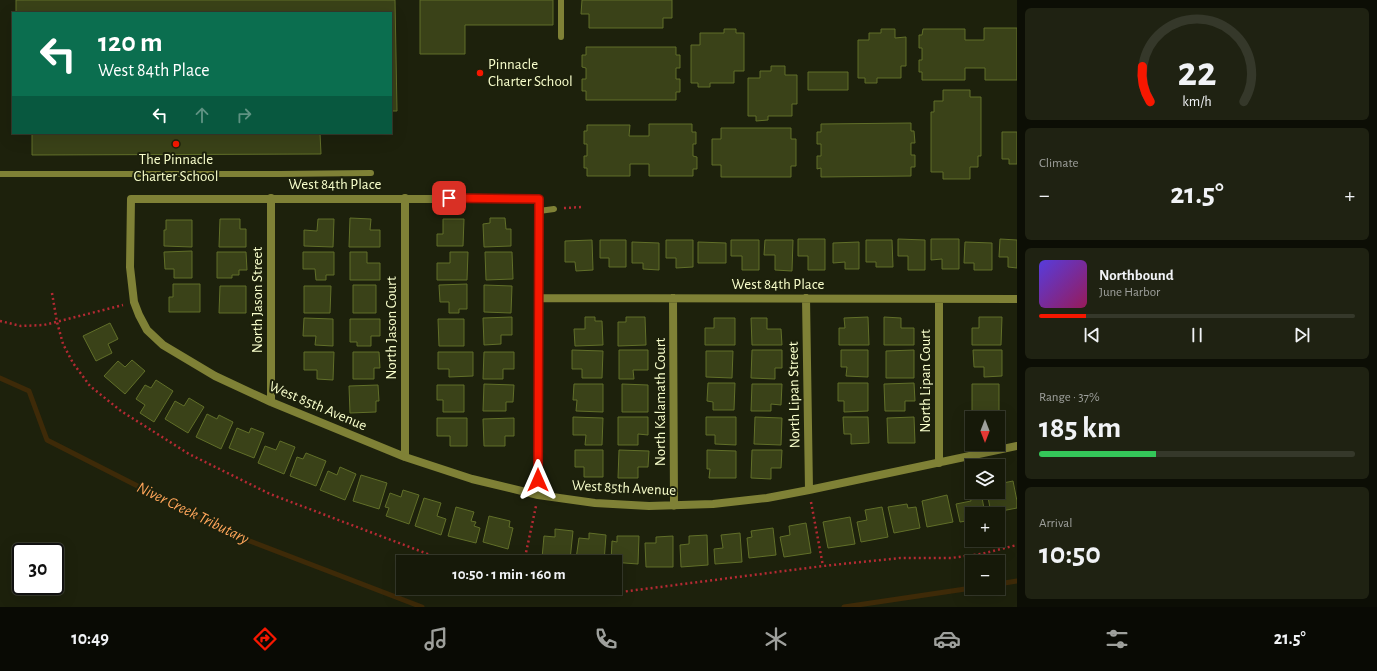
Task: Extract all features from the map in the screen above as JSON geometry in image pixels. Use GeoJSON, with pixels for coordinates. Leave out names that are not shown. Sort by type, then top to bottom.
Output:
{"type":"FeatureCollection","features":[{"type":"Feature","properties":{"kind":"street","name":"North Jason Street"},"geometry":{"type":"LineString","coordinates":[[271,402],[272,198]]}},
{"type":"Feature","properties":{"kind":"street","name":"North Jason Court"},"geometry":{"type":"LineString","coordinates":[[405,198],[405,457]]}},
{"type":"Feature","properties":{"kind":"street","name":"West 84th Place"},"geometry":{"type":"LineString","coordinates":[[131,199],[539,199],[539,211]]}},
{"type":"Feature","properties":{"kind":"street","name":"West 85th Avenue"},"geometry":{"type":"LineString","coordinates":[[131,199],[130,267],[134,302],[139,315],[148,330],[163,344],[215,376],[271,402],[405,457],[472,479],[538,495],[595,503],[674,506],[713,504],[759,499],[809,490],[1017,446]]}},
{"type":"Feature","properties":{"kind":"street"},"geometry":{"type":"LineString","coordinates":[[538,495],[539,211]]}},
{"type":"Feature","properties":{"kind":"street","name":"West 84th Place"},"geometry":{"type":"LineString","coordinates":[[539,298],[1017,299]]}},
{"type":"Feature","properties":{"kind":"street","name":"North Kalamath Court"},"geometry":{"type":"LineString","coordinates":[[674,298],[674,506]]}},
{"type":"Feature","properties":{"kind":"street","name":"North Lipan Street"},"geometry":{"type":"LineString","coordinates":[[806,298],[809,490]]}},
{"type":"Feature","properties":{"kind":"street","name":"North Lipan Court"},"geometry":{"type":"LineString","coordinates":[[939,299],[939,463]]}},
{"type":"Feature","properties":{"kind":"lane"},"geometry":{"type":"LineString","coordinates":[[561,0],[561,37]]}},
{"type":"Feature","properties":{"kind":"lane"},"geometry":{"type":"LineString","coordinates":[[0,174],[371,173]]}},
{"type":"Feature","properties":{"kind":"lane"},"geometry":{"type":"LineString","coordinates":[[539,211],[554,210]]}},
{"type":"Feature","properties":{"kind":"path"},"geometry":{"type":"LineString","coordinates":[[554,210],[583,207]]}},
{"type":"Feature","properties":{"kind":"path"},"geometry":{"type":"LineString","coordinates":[[52,293],[57,322],[63,344],[73,363],[90,386],[121,411],[189,454],[270,494],[431,555]]}},
{"type":"Feature","properties":{"kind":"path"},"geometry":{"type":"LineString","coordinates":[[0,321],[7,324],[21,326],[44,325],[134,302]]}},
{"type":"Feature","properties":{"kind":"path"},"geometry":{"type":"LineString","coordinates":[[809,490],[823,566]]}},
{"type":"Feature","properties":{"kind":"path"},"geometry":{"type":"LineString","coordinates":[[525,555],[538,495]]}},
{"type":"Feature","properties":{"kind":"path"},"geometry":{"type":"LineString","coordinates":[[622,592],[823,566],[900,558],[951,558],[981,554],[1017,546]]}},
{"type":"Feature","properties":{"kind":"building"},"geometry":{"type":"Polygon","coordinates":[[[16,0],[395,0],[397,111],[392,111],[392,12],[16,12],[16,0]]]}},
{"type":"Feature","properties":{"kind":"building"},"geometry":{"type":"Polygon","coordinates":[[[420,0],[553,0],[553,25],[465,25],[465,54],[420,54],[420,0]]]}},
{"type":"Feature","properties":{"kind":"building"},"geometry":{"type":"Polygon","coordinates":[[[582,0],[672,0],[672,18],[663,18],[663,28],[589,28],[589,14],[581,14],[582,0]]]}},
{"type":"Feature","properties":{"kind":"building"},"geometry":{"type":"Polygon","coordinates":[[[984,28],[1017,28],[1017,80],[985,80],[985,68],[965,68],[965,80],[922,80],[922,72],[919,72],[919,60],[922,60],[922,48],[919,48],[919,35],[922,35],[923,29],[965,29],[965,40],[984,40],[984,28]]]}},
{"type":"Feature","properties":{"kind":"building"},"geometry":{"type":"Polygon","coordinates":[[[724,29],[736,29],[736,33],[744,33],[744,71],[734,71],[734,83],[710,83],[710,87],[698,87],[698,83],[691,83],[691,45],[700,45],[700,33],[724,33],[724,29]]]}},
{"type":"Feature","properties":{"kind":"building"},"geometry":{"type":"Polygon","coordinates":[[[881,29],[895,29],[895,38],[906,37],[906,66],[901,66],[901,78],[877,78],[877,83],[865,83],[865,78],[858,78],[858,40],[869,40],[869,33],[881,33],[881,29]]]}},
{"type":"Feature","properties":{"kind":"building"},"geometry":{"type":"Polygon","coordinates":[[[586,47],[676,47],[676,55],[680,55],[680,68],[676,68],[676,79],[680,79],[680,92],[676,92],[676,100],[586,100],[586,91],[582,91],[582,79],[586,79],[586,68],[582,67],[582,55],[586,55],[586,47]]]}},
{"type":"Feature","properties":{"kind":"building"},"geometry":{"type":"Polygon","coordinates":[[[771,66],[785,66],[785,75],[797,75],[797,104],[792,104],[792,116],[768,116],[768,120],[756,121],[756,116],[748,116],[748,78],[760,78],[760,71],[771,71],[771,66]]]}},
{"type":"Feature","properties":{"kind":"building"},"geometry":{"type":"Polygon","coordinates":[[[808,72],[848,72],[848,90],[808,90],[808,72]]]}},
{"type":"Feature","properties":{"kind":"building"},"geometry":{"type":"Polygon","coordinates":[[[943,90],[970,90],[970,97],[981,97],[981,156],[978,156],[978,167],[970,167],[970,179],[943,179],[943,172],[931,172],[931,112],[934,112],[934,101],[943,101],[943,90]]]}},
{"type":"Feature","properties":{"kind":"building"},"geometry":{"type":"Polygon","coordinates":[[[911,123],[911,131],[914,131],[915,143],[911,143],[911,155],[915,155],[915,167],[911,167],[911,176],[821,177],[821,168],[817,169],[817,156],[821,156],[821,144],[817,144],[817,132],[821,132],[821,124],[911,123]]]}},
{"type":"Feature","properties":{"kind":"building"},"geometry":{"type":"Polygon","coordinates":[[[649,124],[692,124],[692,132],[696,132],[696,144],[693,144],[693,156],[697,157],[697,169],[693,169],[693,176],[649,176],[649,164],[630,164],[630,176],[587,176],[587,168],[584,168],[584,156],[587,156],[587,144],[584,144],[584,131],[587,131],[587,125],[630,125],[629,136],[649,136],[649,124]]]}},
{"type":"Feature","properties":{"kind":"building"},"geometry":{"type":"Polygon","coordinates":[[[721,128],[791,128],[791,139],[796,139],[796,166],[791,166],[791,177],[721,177],[721,165],[712,165],[712,139],[721,139],[721,128]]]}},
{"type":"Feature","properties":{"kind":"building"},"geometry":{"type":"Polygon","coordinates":[[[1002,132],[1017,132],[1017,164],[1009,164],[1009,159],[1002,159],[1002,132]]]}},
{"type":"Feature","properties":{"kind":"building","name":"The Pinnacle Charter School"},"geometry":{"type":"Polygon","coordinates":[[[32,134],[320,134],[321,154],[32,155],[32,134]]]}},
{"type":"Feature","properties":{"kind":"building"},"geometry":{"type":"Polygon","coordinates":[[[350,218],[371,219],[370,230],[380,230],[380,247],[349,247],[350,218]]]}},
{"type":"Feature","properties":{"kind":"building"},"geometry":{"type":"Polygon","coordinates":[[[490,218],[505,218],[506,229],[511,229],[511,246],[484,247],[483,224],[490,223],[490,218]]]}},
{"type":"Feature","properties":{"kind":"building"},"geometry":{"type":"Polygon","coordinates":[[[220,219],[240,219],[240,229],[246,229],[246,247],[219,247],[220,219]]]}},
{"type":"Feature","properties":{"kind":"building"},"geometry":{"type":"Polygon","coordinates":[[[318,219],[334,219],[333,247],[304,246],[304,230],[317,231],[318,219]]]}},
{"type":"Feature","properties":{"kind":"building"},"geometry":{"type":"Polygon","coordinates":[[[443,219],[464,219],[463,246],[437,246],[437,234],[443,234],[443,219]]]}},
{"type":"Feature","properties":{"kind":"building"},"geometry":{"type":"Polygon","coordinates":[[[166,220],[192,220],[192,247],[164,246],[164,230],[166,230],[166,220]]]}},
{"type":"Feature","properties":{"kind":"building"},"geometry":{"type":"Polygon","coordinates":[[[798,239],[825,239],[825,270],[808,270],[808,256],[798,256],[798,239]]]}},
{"type":"Feature","properties":{"kind":"building"},"geometry":{"type":"Polygon","coordinates":[[[898,239],[925,240],[925,270],[908,270],[908,256],[898,256],[898,239]]]}},
{"type":"Feature","properties":{"kind":"building"},"geometry":{"type":"Polygon","coordinates":[[[931,239],[959,239],[959,269],[942,269],[942,259],[931,260],[931,239]]]}},
{"type":"Feature","properties":{"kind":"building"},"geometry":{"type":"Polygon","coordinates":[[[1000,239],[1017,240],[1017,268],[1008,267],[1008,257],[999,257],[1000,239]]]}},
{"type":"Feature","properties":{"kind":"building"},"geometry":{"type":"Polygon","coordinates":[[[592,240],[593,270],[576,271],[575,262],[565,262],[565,241],[592,240]]]}},
{"type":"Feature","properties":{"kind":"building"},"geometry":{"type":"Polygon","coordinates":[[[600,240],[626,240],[626,267],[609,267],[609,258],[600,258],[600,240]]]}},
{"type":"Feature","properties":{"kind":"building"},"geometry":{"type":"Polygon","coordinates":[[[666,240],[693,240],[693,267],[676,268],[676,258],[666,258],[666,240]]]}},
{"type":"Feature","properties":{"kind":"building"},"geometry":{"type":"Polygon","coordinates":[[[731,240],[759,240],[759,270],[742,270],[742,256],[731,256],[731,240]]]}},
{"type":"Feature","properties":{"kind":"building"},"geometry":{"type":"Polygon","coordinates":[[[765,240],[793,240],[792,271],[775,270],[775,255],[764,255],[765,240]]]}},
{"type":"Feature","properties":{"kind":"building"},"geometry":{"type":"Polygon","coordinates":[[[866,240],[892,240],[893,267],[876,267],[876,262],[866,262],[866,240]]]}},
{"type":"Feature","properties":{"kind":"building"},"geometry":{"type":"Polygon","coordinates":[[[632,242],[659,243],[659,270],[643,269],[643,263],[632,263],[632,242]]]}},
{"type":"Feature","properties":{"kind":"building"},"geometry":{"type":"Polygon","coordinates":[[[698,242],[726,243],[726,263],[698,263],[698,242]]]}},
{"type":"Feature","properties":{"kind":"building"},"geometry":{"type":"Polygon","coordinates":[[[859,242],[859,269],[845,269],[845,262],[833,263],[833,243],[859,242]]]}},
{"type":"Feature","properties":{"kind":"building"},"geometry":{"type":"Polygon","coordinates":[[[965,242],[992,243],[992,270],[974,270],[974,263],[964,263],[965,242]]]}},
{"type":"Feature","properties":{"kind":"building"},"geometry":{"type":"Polygon","coordinates":[[[192,251],[192,278],[174,278],[174,269],[165,269],[164,252],[192,251]]]}},
{"type":"Feature","properties":{"kind":"building"},"geometry":{"type":"Polygon","coordinates":[[[217,252],[246,252],[247,270],[239,270],[239,275],[232,275],[232,278],[217,278],[217,252]]]}},
{"type":"Feature","properties":{"kind":"building"},"geometry":{"type":"Polygon","coordinates":[[[303,252],[334,252],[334,275],[326,275],[326,280],[316,280],[315,269],[303,269],[303,252]]]}},
{"type":"Feature","properties":{"kind":"building"},"geometry":{"type":"Polygon","coordinates":[[[350,252],[367,252],[367,263],[380,263],[380,280],[350,280],[350,252]]]}},
{"type":"Feature","properties":{"kind":"building"},"geometry":{"type":"Polygon","coordinates":[[[450,252],[468,252],[467,280],[437,280],[437,263],[450,263],[450,252]]]}},
{"type":"Feature","properties":{"kind":"building"},"geometry":{"type":"Polygon","coordinates":[[[485,252],[512,252],[513,279],[486,280],[485,252]]]}},
{"type":"Feature","properties":{"kind":"building"},"geometry":{"type":"Polygon","coordinates":[[[173,284],[200,284],[200,312],[169,312],[169,297],[173,297],[173,284]]]}},
{"type":"Feature","properties":{"kind":"building"},"geometry":{"type":"Polygon","coordinates":[[[467,284],[467,309],[459,309],[459,313],[449,313],[449,302],[440,302],[439,285],[467,284]]]}},
{"type":"Feature","properties":{"kind":"building"},"geometry":{"type":"Polygon","coordinates":[[[353,285],[376,285],[376,313],[353,313],[353,285]]]}},
{"type":"Feature","properties":{"kind":"building"},"geometry":{"type":"Polygon","coordinates":[[[484,285],[512,286],[511,313],[484,312],[484,285]]]}},
{"type":"Feature","properties":{"kind":"building"},"geometry":{"type":"Polygon","coordinates":[[[220,286],[246,286],[246,313],[219,313],[220,286]]]}},
{"type":"Feature","properties":{"kind":"building"},"geometry":{"type":"Polygon","coordinates":[[[304,286],[331,286],[330,313],[304,313],[304,286]]]}},
{"type":"Feature","properties":{"kind":"building"},"geometry":{"type":"Polygon","coordinates":[[[512,317],[512,335],[501,335],[501,344],[484,345],[483,318],[512,317]]]}},
{"type":"Feature","properties":{"kind":"building"},"geometry":{"type":"Polygon","coordinates":[[[585,317],[595,317],[595,321],[602,321],[603,345],[575,346],[574,329],[585,329],[585,317]]]}},
{"type":"Feature","properties":{"kind":"building"},"geometry":{"type":"Polygon","coordinates":[[[626,317],[645,317],[646,345],[618,346],[618,322],[626,322],[626,317]]]}},
{"type":"Feature","properties":{"kind":"building"},"geometry":{"type":"Polygon","coordinates":[[[868,317],[869,345],[839,345],[839,328],[845,328],[844,318],[868,317]]]}},
{"type":"Feature","properties":{"kind":"building"},"geometry":{"type":"Polygon","coordinates":[[[884,317],[901,318],[901,328],[914,328],[914,345],[884,345],[884,317]]]}},
{"type":"Feature","properties":{"kind":"building"},"geometry":{"type":"Polygon","coordinates":[[[979,317],[1002,317],[1001,345],[972,345],[972,328],[979,328],[979,317]]]}},
{"type":"Feature","properties":{"kind":"building"},"geometry":{"type":"Polygon","coordinates":[[[304,318],[333,319],[333,346],[315,345],[316,336],[303,336],[304,318]]]}},
{"type":"Feature","properties":{"kind":"building"},"geometry":{"type":"Polygon","coordinates":[[[714,318],[735,318],[735,345],[705,345],[705,328],[714,328],[714,318]]]}},
{"type":"Feature","properties":{"kind":"building"},"geometry":{"type":"Polygon","coordinates":[[[751,318],[767,318],[767,329],[781,329],[782,345],[752,345],[751,318]]]}},
{"type":"Feature","properties":{"kind":"building"},"geometry":{"type":"Polygon","coordinates":[[[350,319],[380,319],[380,336],[371,336],[371,346],[357,346],[357,342],[350,342],[350,319]]]}},
{"type":"Feature","properties":{"kind":"building"},"geometry":{"type":"Polygon","coordinates":[[[438,319],[464,319],[464,346],[439,346],[438,319]]]}},
{"type":"Feature","properties":{"kind":"building"},"geometry":{"type":"Polygon","coordinates":[[[110,323],[118,339],[108,344],[112,353],[96,361],[83,336],[110,323]]]}},
{"type":"Feature","properties":{"kind":"building"},"geometry":{"type":"Polygon","coordinates":[[[572,350],[603,351],[602,378],[582,378],[582,369],[572,369],[572,350]]]}},
{"type":"Feature","properties":{"kind":"building"},"geometry":{"type":"Polygon","coordinates":[[[619,350],[648,350],[648,370],[633,370],[634,379],[619,379],[619,350]]]}},
{"type":"Feature","properties":{"kind":"building"},"geometry":{"type":"Polygon","coordinates":[[[752,350],[782,350],[782,368],[775,368],[775,379],[751,378],[752,350]]]}},
{"type":"Feature","properties":{"kind":"building"},"geometry":{"type":"Polygon","coordinates":[[[841,350],[868,350],[868,377],[846,376],[847,367],[841,367],[841,350]]]}},
{"type":"Feature","properties":{"kind":"building"},"geometry":{"type":"Polygon","coordinates":[[[914,350],[914,378],[886,378],[886,351],[914,350]]]}},
{"type":"Feature","properties":{"kind":"building"},"geometry":{"type":"Polygon","coordinates":[[[973,350],[1002,350],[1002,376],[984,377],[984,367],[974,367],[973,350]]]}},
{"type":"Feature","properties":{"kind":"building"},"geometry":{"type":"Polygon","coordinates":[[[706,351],[733,351],[732,378],[706,377],[706,351]]]}},
{"type":"Feature","properties":{"kind":"building"},"geometry":{"type":"Polygon","coordinates":[[[304,352],[334,352],[333,380],[317,379],[317,370],[304,370],[304,352]]]}},
{"type":"Feature","properties":{"kind":"building"},"geometry":{"type":"Polygon","coordinates":[[[353,352],[379,352],[380,368],[374,368],[374,379],[353,379],[353,352]]]}},
{"type":"Feature","properties":{"kind":"building"},"geometry":{"type":"Polygon","coordinates":[[[438,352],[473,352],[473,376],[449,377],[449,369],[438,369],[438,352]]]}},
{"type":"Feature","properties":{"kind":"building"},"geometry":{"type":"Polygon","coordinates":[[[484,352],[514,352],[514,369],[503,369],[503,379],[483,379],[484,352]]]}},
{"type":"Feature","properties":{"kind":"building"},"geometry":{"type":"Polygon","coordinates":[[[132,360],[145,371],[125,394],[104,376],[118,361],[125,367],[132,360]]]}},
{"type":"Feature","properties":{"kind":"building"},"geometry":{"type":"Polygon","coordinates":[[[156,380],[173,391],[154,422],[140,413],[145,405],[136,399],[145,385],[151,388],[156,380]]]}},
{"type":"Feature","properties":{"kind":"building"},"geometry":{"type":"Polygon","coordinates":[[[708,383],[735,383],[734,410],[713,410],[713,402],[707,401],[708,383]]]}},
{"type":"Feature","properties":{"kind":"building"},"geometry":{"type":"Polygon","coordinates":[[[838,383],[868,383],[868,411],[844,412],[844,401],[838,401],[838,383]]]}},
{"type":"Feature","properties":{"kind":"building"},"geometry":{"type":"Polygon","coordinates":[[[914,383],[915,401],[905,401],[905,411],[885,411],[884,384],[914,383]]]}},
{"type":"Feature","properties":{"kind":"building"},"geometry":{"type":"Polygon","coordinates":[[[484,384],[514,385],[513,402],[506,402],[506,411],[483,411],[484,384]]]}},
{"type":"Feature","properties":{"kind":"building"},"geometry":{"type":"Polygon","coordinates":[[[574,384],[603,384],[603,412],[576,411],[577,400],[573,400],[574,384]]]}},
{"type":"Feature","properties":{"kind":"building"},"geometry":{"type":"Polygon","coordinates":[[[622,384],[648,385],[648,412],[622,412],[622,384]]]}},
{"type":"Feature","properties":{"kind":"building"},"geometry":{"type":"Polygon","coordinates":[[[752,384],[782,384],[781,405],[771,404],[771,411],[751,411],[752,384]]]}},
{"type":"Feature","properties":{"kind":"building"},"geometry":{"type":"Polygon","coordinates":[[[972,384],[999,384],[999,411],[972,411],[972,384]]]}},
{"type":"Feature","properties":{"kind":"building"},"geometry":{"type":"Polygon","coordinates":[[[378,385],[379,401],[376,401],[376,412],[350,413],[349,386],[378,385]]]}},
{"type":"Feature","properties":{"kind":"building"},"geometry":{"type":"Polygon","coordinates":[[[437,385],[464,385],[464,412],[443,412],[443,400],[437,400],[437,385]]]}},
{"type":"Feature","properties":{"kind":"building"},"geometry":{"type":"Polygon","coordinates":[[[189,398],[204,407],[188,433],[165,419],[175,401],[184,406],[189,398]]]}},
{"type":"Feature","properties":{"kind":"building"},"geometry":{"type":"Polygon","coordinates":[[[207,414],[217,419],[219,415],[233,422],[221,449],[196,437],[207,414]]]}},
{"type":"Feature","properties":{"kind":"building"},"geometry":{"type":"Polygon","coordinates":[[[573,417],[603,418],[602,445],[585,445],[586,435],[573,435],[573,417]]]}},
{"type":"Feature","properties":{"kind":"building"},"geometry":{"type":"Polygon","coordinates":[[[618,417],[648,417],[648,435],[638,434],[638,445],[618,445],[618,417]]]}},
{"type":"Feature","properties":{"kind":"building"},"geometry":{"type":"Polygon","coordinates":[[[706,417],[736,417],[736,445],[715,444],[715,435],[706,435],[706,417]]]}},
{"type":"Feature","properties":{"kind":"building"},"geometry":{"type":"Polygon","coordinates":[[[755,417],[782,418],[781,445],[754,444],[755,417]]]}},
{"type":"Feature","properties":{"kind":"building"},"geometry":{"type":"Polygon","coordinates":[[[843,417],[868,417],[869,443],[851,444],[851,434],[844,434],[843,417]]]}},
{"type":"Feature","properties":{"kind":"building"},"geometry":{"type":"Polygon","coordinates":[[[914,417],[915,443],[888,443],[887,418],[914,417]]]}},
{"type":"Feature","properties":{"kind":"building"},"geometry":{"type":"Polygon","coordinates":[[[437,418],[467,418],[467,446],[450,446],[450,436],[437,436],[437,418]]]}},
{"type":"Feature","properties":{"kind":"building"},"geometry":{"type":"Polygon","coordinates":[[[514,418],[514,436],[505,436],[505,446],[484,446],[483,419],[514,418]]]}},
{"type":"Feature","properties":{"kind":"building"},"geometry":{"type":"Polygon","coordinates":[[[237,428],[249,433],[251,428],[264,433],[254,458],[229,448],[237,428]]]}},
{"type":"Feature","properties":{"kind":"building"},"geometry":{"type":"Polygon","coordinates":[[[280,441],[295,447],[284,474],[258,463],[265,446],[276,450],[280,441]]]}},
{"type":"Feature","properties":{"kind":"building"},"geometry":{"type":"Polygon","coordinates":[[[575,450],[603,450],[603,477],[584,477],[584,467],[575,467],[575,450]]]}},
{"type":"Feature","properties":{"kind":"building"},"geometry":{"type":"Polygon","coordinates":[[[619,450],[649,451],[648,467],[638,467],[638,478],[618,478],[619,450]]]}},
{"type":"Feature","properties":{"kind":"building"},"geometry":{"type":"Polygon","coordinates":[[[707,450],[736,451],[736,478],[709,478],[710,469],[707,469],[707,450]]]}},
{"type":"Feature","properties":{"kind":"building"},"geometry":{"type":"Polygon","coordinates":[[[752,450],[782,450],[781,468],[771,468],[771,479],[751,478],[752,450]]]}},
{"type":"Feature","properties":{"kind":"building"},"geometry":{"type":"Polygon","coordinates":[[[306,453],[326,461],[316,486],[290,476],[297,457],[303,459],[306,453]]]}},
{"type":"Feature","properties":{"kind":"building"},"geometry":{"type":"Polygon","coordinates":[[[340,467],[356,474],[345,500],[320,490],[328,471],[337,475],[340,467]]]}},
{"type":"Feature","properties":{"kind":"building"},"geometry":{"type":"Polygon","coordinates":[[[361,475],[387,483],[379,509],[353,501],[361,475]]]}},
{"type":"Feature","properties":{"kind":"building"},"geometry":{"type":"Polygon","coordinates":[[[1013,481],[1017,508],[1005,510],[1005,507],[990,507],[988,499],[1005,499],[1005,483],[1013,481]]]}},
{"type":"Feature","properties":{"kind":"building"},"geometry":{"type":"Polygon","coordinates":[[[403,490],[419,495],[409,524],[386,516],[389,508],[385,507],[390,493],[401,497],[403,490]]]}},
{"type":"Feature","properties":{"kind":"building"},"geometry":{"type":"Polygon","coordinates":[[[947,495],[953,522],[927,527],[922,501],[947,495]]]}},
{"type":"Feature","properties":{"kind":"building"},"geometry":{"type":"Polygon","coordinates":[[[424,498],[441,503],[437,516],[446,519],[441,535],[415,526],[424,498]]]}},
{"type":"Feature","properties":{"kind":"building"},"geometry":{"type":"Polygon","coordinates":[[[971,499],[982,499],[984,507],[965,507],[965,521],[960,522],[956,504],[971,501],[971,499]]]}},
{"type":"Feature","properties":{"kind":"building"},"geometry":{"type":"Polygon","coordinates":[[[907,504],[908,508],[916,507],[920,528],[894,533],[888,507],[907,504]]]}},
{"type":"Feature","properties":{"kind":"building"},"geometry":{"type":"Polygon","coordinates":[[[456,507],[474,512],[471,521],[476,522],[474,526],[480,528],[476,543],[448,536],[456,507]]]}},
{"type":"Feature","properties":{"kind":"building"},"geometry":{"type":"Polygon","coordinates":[[[882,507],[888,537],[861,542],[857,522],[867,520],[865,510],[882,507]]]}},
{"type":"Feature","properties":{"kind":"building"},"geometry":{"type":"Polygon","coordinates":[[[489,516],[510,521],[509,527],[513,528],[508,549],[483,542],[489,516]]]}},
{"type":"Feature","properties":{"kind":"building"},"geometry":{"type":"Polygon","coordinates":[[[850,517],[855,544],[828,548],[823,522],[850,517]]]}},
{"type":"Feature","properties":{"kind":"building"},"geometry":{"type":"Polygon","coordinates":[[[806,523],[811,553],[784,557],[780,537],[790,535],[789,526],[806,523]]]}},
{"type":"Feature","properties":{"kind":"building"},"geometry":{"type":"Polygon","coordinates":[[[773,528],[776,555],[749,558],[747,538],[752,537],[751,531],[773,528]]]}},
{"type":"Feature","properties":{"kind":"building"},"geometry":{"type":"Polygon","coordinates":[[[555,529],[573,531],[571,555],[542,555],[544,536],[555,537],[555,529]]]}},
{"type":"Feature","properties":{"kind":"building"},"geometry":{"type":"Polygon","coordinates":[[[589,533],[606,535],[605,555],[577,555],[579,538],[589,539],[589,533]]]}},
{"type":"Feature","properties":{"kind":"building"},"geometry":{"type":"Polygon","coordinates":[[[740,533],[742,562],[715,564],[714,549],[723,548],[721,535],[740,533]]]}},
{"type":"Feature","properties":{"kind":"building"},"geometry":{"type":"Polygon","coordinates":[[[707,535],[708,565],[681,567],[680,545],[689,544],[689,536],[707,535]]]}},
{"type":"Feature","properties":{"kind":"building"},"geometry":{"type":"Polygon","coordinates":[[[617,536],[639,536],[638,564],[622,563],[622,555],[611,555],[612,541],[617,542],[617,536]]]}},
{"type":"Feature","properties":{"kind":"building"},"geometry":{"type":"Polygon","coordinates":[[[673,536],[673,567],[646,567],[645,543],[656,543],[656,537],[673,536]]]}},
{"type":"Feature","properties":{"kind":"waterway","name":"Niver Creek Tributary"},"geometry":{"type":"LineString","coordinates":[[0,378],[29,391],[47,440],[234,535],[422,607]]}},
{"type":"Feature","properties":{"kind":"waterway","name":"Niver Creek Tributary"},"geometry":{"type":"LineString","coordinates":[[1005,583],[1017,581]]}},
{"type":"Feature","properties":{"kind":"waterway","name":"Niver Creek Tributary"},"geometry":{"type":"LineString","coordinates":[[844,607],[965,589]]}},
{"type":"Feature","properties":{"kind":"place","name":"Pinnacle Charter School"},"geometry":{"type":"Point","coordinates":[480,73]}},
{"type":"Feature","properties":{"kind":"place","name":"The Pinnacle Charter School"},"geometry":{"type":"Point","coordinates":[176,144]}},
{"type":"Feature","properties":{"kind":"route"},"geometry":{"type":"LineString","coordinates":[[449,198],[539,199],[538,480]]}}]}
